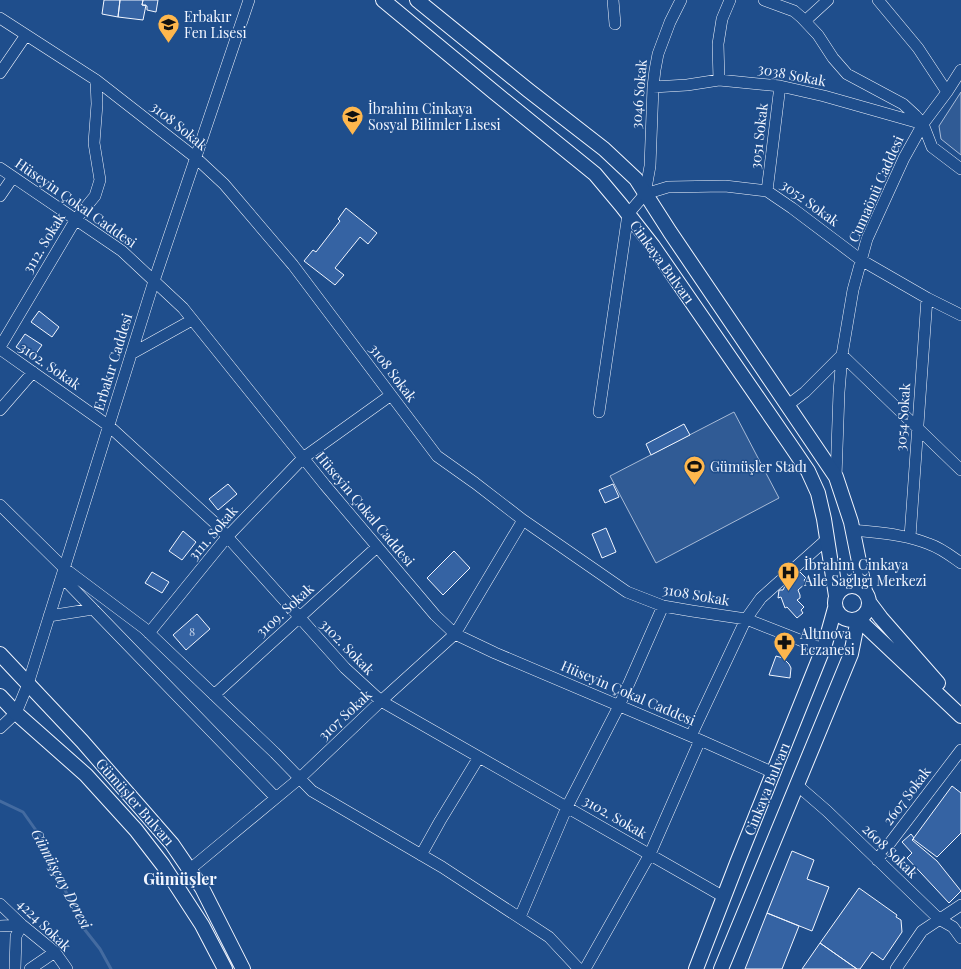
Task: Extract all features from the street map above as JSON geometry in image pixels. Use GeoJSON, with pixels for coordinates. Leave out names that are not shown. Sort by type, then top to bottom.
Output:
{"type":"FeatureCollection","features":[{"type":"Feature","properties":{"kind":"main road","name":"Cinkaya Bulvarı"},"geometry":{"type":"LineString","coordinates":[[383,0],[595,174],[658,253],[790,443],[808,471],[818,493],[824,519],[836,602],[823,649],[696,969]]}},
{"type":"Feature","properties":{"kind":"main road","name":"Cinkaya Bulvarı"},"geometry":{"type":"LineString","coordinates":[[417,0],[528,90],[604,149],[636,180],[836,477],[853,530],[867,596]]}},
{"type":"Feature","properties":{"kind":"main road"},"geometry":{"type":"LineString","coordinates":[[867,596],[869,607],[867,612],[858,619],[854,620],[844,618],[837,612],[836,602],[839,591],[849,586],[860,587],[867,596],[881,618],[936,681],[961,704]]}},
{"type":"Feature","properties":{"kind":"main road","name":"Cinkaya Bulvarı"},"geometry":{"type":"LineString","coordinates":[[721,969],[851,654],[858,619]]}},
{"type":"Feature","properties":{"kind":"main road"},"geometry":{"type":"LineString","coordinates":[[858,619],[961,716]]}},
{"type":"Feature","properties":{"kind":"main road","name":"Gümüşler Bulvarı"},"geometry":{"type":"LineString","coordinates":[[0,654],[82,741],[172,844],[202,888],[243,969]]}},
{"type":"Feature","properties":{"kind":"main road","name":"Gümüşler Bulvarı"},"geometry":{"type":"LineString","coordinates":[[0,696],[16,713],[86,775],[136,830],[163,865],[202,925],[225,969]]}},
{"type":"Feature","properties":{"kind":"street","name":"Erbakır Caddesi"},"geometry":{"type":"LineString","coordinates":[[0,728],[16,713],[28,684],[154,281],[249,0]]}},
{"type":"Feature","properties":{"kind":"street"},"geometry":{"type":"LineString","coordinates":[[613,0],[615,24]]}},
{"type":"Feature","properties":{"kind":"street","name":"3046 Sokak"},"geometry":{"type":"LineString","coordinates":[[645,194],[650,166],[653,87],[658,54],[670,22],[681,0]]}},
{"type":"Feature","properties":{"kind":"street"},"geometry":{"type":"LineString","coordinates":[[719,80],[718,44],[722,20],[730,0]]}},
{"type":"Feature","properties":{"kind":"street"},"geometry":{"type":"LineString","coordinates":[[764,0],[794,11],[818,35],[833,58],[847,74],[903,104],[923,124],[932,147],[961,169]]}},
{"type":"Feature","properties":{"kind":"street"},"geometry":{"type":"LineString","coordinates":[[805,21],[828,0]]}},
{"type":"Feature","properties":{"kind":"street"},"geometry":{"type":"LineString","coordinates":[[878,0],[918,48],[947,92]]}},
{"type":"Feature","properties":{"kind":"street","name":"3108 Sokak"},"geometry":{"type":"LineString","coordinates":[[0,18],[96,80],[196,158],[224,184],[293,265],[437,456],[475,483],[522,520],[627,592],[663,606],[746,619],[823,649]]}},
{"type":"Feature","properties":{"kind":"street"},"geometry":{"type":"LineString","coordinates":[[0,73],[26,35]]}},
{"type":"Feature","properties":{"kind":"street","name":"Cumaönü Caddesi"},"geometry":{"type":"LineString","coordinates":[[836,477],[842,355],[853,290],[867,239],[904,158],[923,124],[947,92],[961,70]]}},
{"type":"Feature","properties":{"kind":"street","name":"3112. Sokak"},"geometry":{"type":"LineString","coordinates":[[0,348],[76,219],[95,196],[100,180],[94,143],[97,104],[96,80]]}},
{"type":"Feature","properties":{"kind":"street","name":"3038 Sokak"},"geometry":{"type":"LineString","coordinates":[[653,87],[687,85],[719,80],[780,86],[824,96],[923,124]]}},
{"type":"Feature","properties":{"kind":"street","name":"3051 Sokak"},"geometry":{"type":"LineString","coordinates":[[767,191],[780,86]]}},
{"type":"Feature","properties":{"kind":"street","name":"Hüseyin Çokal Caddesi"},"geometry":{"type":"LineString","coordinates":[[0,168],[122,251],[183,308],[303,458],[436,615],[455,634],[494,653],[774,772]]}},
{"type":"Feature","properties":{"kind":"street"},"geometry":{"type":"LineString","coordinates":[[0,196],[13,177]]}},
{"type":"Feature","properties":{"kind":"street","name":"3052 Sokak"},"geometry":{"type":"LineString","coordinates":[[645,194],[668,187],[725,186],[767,191],[862,260],[961,316]]}},
{"type":"Feature","properties":{"kind":"street"},"geometry":{"type":"LineString","coordinates":[[599,412],[628,214],[645,194]]}},
{"type":"Feature","properties":{"kind":"street","name":"3054 Sokak"},"geometry":{"type":"LineString","coordinates":[[910,537],[927,298]]}},
{"type":"Feature","properties":{"kind":"street"},"geometry":{"type":"LineString","coordinates":[[132,354],[192,320]]}},
{"type":"Feature","properties":{"kind":"street","name":"3102. Sokak"},"geometry":{"type":"LineString","coordinates":[[0,348],[109,426],[215,523],[345,668],[381,702],[724,897]]}},
{"type":"Feature","properties":{"kind":"street"},"geometry":{"type":"LineString","coordinates":[[788,405],[806,392],[842,355],[961,470]]}},
{"type":"Feature","properties":{"kind":"street"},"geometry":{"type":"LineString","coordinates":[[0,410],[33,372]]}},
{"type":"Feature","properties":{"kind":"street","name":"3111. Sokak"},"geometry":{"type":"LineString","coordinates":[[149,633],[227,537],[303,458],[391,395]]}},
{"type":"Feature","properties":{"kind":"street"},"geometry":{"type":"LineString","coordinates":[[0,506],[63,572],[93,609],[276,798]]}},
{"type":"Feature","properties":{"kind":"street","name":"3107 Sokak"},"geometry":{"type":"LineString","coordinates":[[189,870],[300,778],[455,634],[522,520]]}},
{"type":"Feature","properties":{"kind":"street"},"geometry":{"type":"LineString","coordinates":[[853,530],[910,537],[944,551],[961,563]]}},
{"type":"Feature","properties":{"kind":"street"},"geometry":{"type":"LineString","coordinates":[[585,969],[650,854],[695,738],[746,619],[761,598],[827,539]]}},
{"type":"Feature","properties":{"kind":"street","name":"3109. Sokak"},"geometry":{"type":"LineString","coordinates":[[214,695],[377,546]]}},
{"type":"Feature","properties":{"kind":"street"},"geometry":{"type":"LineString","coordinates":[[63,572],[144,628],[312,791],[442,867],[549,937],[579,969]]}},
{"type":"Feature","properties":{"kind":"street"},"geometry":{"type":"LineString","coordinates":[[520,918],[567,807],[619,706],[663,606]]}},
{"type":"Feature","properties":{"kind":"street"},"geometry":{"type":"LineString","coordinates":[[49,616],[93,609]]}},
{"type":"Feature","properties":{"kind":"street","name":"2607 Sokak"},"geometry":{"type":"LineString","coordinates":[[877,860],[961,750]]}},
{"type":"Feature","properties":{"kind":"street"},"geometry":{"type":"LineString","coordinates":[[422,855],[440,821],[479,757]]}},
{"type":"Feature","properties":{"kind":"street","name":"2608 Sokak"},"geometry":{"type":"LineString","coordinates":[[797,785],[827,811],[939,919],[953,927],[961,938]]}},
{"type":"Feature","properties":{"kind":"street","name":"4224 Sokak"},"geometry":{"type":"LineString","coordinates":[[0,904],[22,925],[55,952],[67,969]]}},
{"type":"Feature","properties":{"kind":"street"},"geometry":{"type":"LineString","coordinates":[[896,969],[922,931],[961,905]]}},
{"type":"Feature","properties":{"kind":"street"},"geometry":{"type":"LineString","coordinates":[[0,926],[22,925]]}},
{"type":"Feature","properties":{"kind":"street"},"geometry":{"type":"LineString","coordinates":[[15,969],[16,936],[22,925]]}},
{"type":"Feature","properties":{"kind":"street"},"geometry":{"type":"LineString","coordinates":[[30,969],[55,952]]}},
{"type":"Feature","properties":{"kind":"shaded area"},"geometry":{"type":"Polygon","coordinates":[[[961,92],[961,155],[941,139],[939,126],[961,92]]]}},
{"type":"Feature","properties":{"kind":"shaded area","name":"Gümüşler Stadı"},"geometry":{"type":"Polygon","coordinates":[[[734,412],[779,498],[656,563],[610,476],[734,412]]]}},
{"type":"Feature","properties":{"kind":"building"},"geometry":{"type":"Polygon","coordinates":[[[104,0],[120,0],[118,17],[102,14],[104,0]]]}},
{"type":"Feature","properties":{"kind":"building"},"geometry":{"type":"Polygon","coordinates":[[[120,0],[143,0],[142,5],[146,5],[143,20],[118,17],[120,0]]]}},
{"type":"Feature","properties":{"kind":"building"},"geometry":{"type":"Polygon","coordinates":[[[143,0],[158,0],[156,12],[147,10],[147,6],[142,5],[143,0]]]}},
{"type":"Feature","properties":{"kind":"building"},"geometry":{"type":"Polygon","coordinates":[[[346,208],[377,233],[368,244],[360,237],[335,268],[344,275],[335,285],[304,261],[313,250],[316,252],[340,221],[338,219],[346,208]]]}},
{"type":"Feature","properties":{"kind":"building"},"geometry":{"type":"Polygon","coordinates":[[[39,311],[59,327],[52,337],[31,322],[39,311]]]}},
{"type":"Feature","properties":{"kind":"building"},"geometry":{"type":"Polygon","coordinates":[[[25,334],[42,345],[33,358],[16,347],[25,334]]]}},
{"type":"Feature","properties":{"kind":"building"},"geometry":{"type":"Polygon","coordinates":[[[684,424],[690,435],[651,455],[646,444],[684,424]]]}},
{"type":"Feature","properties":{"kind":"building"},"geometry":{"type":"Polygon","coordinates":[[[228,484],[237,494],[218,510],[209,499],[228,484]]]}},
{"type":"Feature","properties":{"kind":"building"},"geometry":{"type":"Polygon","coordinates":[[[613,484],[619,497],[605,503],[599,490],[613,484]]]}},
{"type":"Feature","properties":{"kind":"building"},"geometry":{"type":"Polygon","coordinates":[[[606,528],[616,552],[602,558],[592,534],[606,528]]]}},
{"type":"Feature","properties":{"kind":"building"},"geometry":{"type":"Polygon","coordinates":[[[183,531],[196,542],[182,560],[169,551],[183,531]]]}},
{"type":"Feature","properties":{"kind":"building"},"geometry":{"type":"Polygon","coordinates":[[[454,551],[470,568],[443,595],[427,578],[454,551]]]}},
{"type":"Feature","properties":{"kind":"building"},"geometry":{"type":"Polygon","coordinates":[[[152,572],[169,582],[162,593],[145,583],[152,572]]]}},
{"type":"Feature","properties":{"kind":"building","name":"İbrahim Cinkaya Aile Sağlığı Merkezi"},"geometry":{"type":"Polygon","coordinates":[[[800,572],[806,578],[804,580],[806,583],[798,590],[800,598],[797,600],[804,607],[801,610],[803,613],[797,618],[787,607],[785,608],[781,597],[778,598],[779,590],[783,590],[786,584],[800,572]]]}},
{"type":"Feature","properties":{"kind":"building"},"geometry":{"type":"Polygon","coordinates":[[[197,614],[210,629],[186,650],[173,635],[197,614]]]}},
{"type":"Feature","properties":{"kind":"building"},"geometry":{"type":"Polygon","coordinates":[[[776,656],[783,658],[789,664],[791,668],[790,678],[769,675],[776,656]]]}},
{"type":"Feature","properties":{"kind":"building"},"geometry":{"type":"Polygon","coordinates":[[[952,786],[961,793],[961,833],[937,857],[913,839],[952,786]]]}},
{"type":"Feature","properties":{"kind":"building"},"geometry":{"type":"Polygon","coordinates":[[[911,834],[914,838],[912,840],[937,861],[961,891],[949,903],[907,858],[912,853],[902,842],[911,834]]]}},
{"type":"Feature","properties":{"kind":"building"},"geometry":{"type":"Polygon","coordinates":[[[792,851],[814,860],[807,879],[829,887],[812,931],[767,913],[792,851]]]}},
{"type":"Feature","properties":{"kind":"building"},"geometry":{"type":"Polygon","coordinates":[[[859,888],[897,915],[896,917],[901,920],[902,932],[883,960],[872,952],[860,969],[857,969],[820,943],[859,888]]]}},
{"type":"Feature","properties":{"kind":"building"},"geometry":{"type":"Polygon","coordinates":[[[767,913],[799,926],[782,969],[745,969],[767,913]]]}},
{"type":"Feature","properties":{"kind":"building"},"geometry":{"type":"Polygon","coordinates":[[[820,943],[857,969],[802,969],[820,943]]]}},
{"type":"Feature","properties":{"kind":"waterway","name":"Gümüşçay Deresi"},"geometry":{"type":"LineString","coordinates":[[0,801],[23,812],[40,836],[50,860],[85,930],[100,949],[111,969]]}},
{"type":"Feature","properties":{"kind":"place","name":"Erbakır Fen Lisesi"},"geometry":{"type":"Point","coordinates":[169,44]}},
{"type":"Feature","properties":{"kind":"place","name":"İbrahim Cinkaya Sosyal Bilimler Lisesi"},"geometry":{"type":"Point","coordinates":[352,136]}},
{"type":"Feature","properties":{"kind":"place","name":"Gümüşler Stadı"},"geometry":{"type":"Point","coordinates":[695,486]}},
{"type":"Feature","properties":{"kind":"place","name":"İbrahim Cinkaya Aile Sağlığı Merkezi"},"geometry":{"type":"Point","coordinates":[789,592]}},
{"type":"Feature","properties":{"kind":"place","name":"Altınova Eczanesi"},"geometry":{"type":"Point","coordinates":[784,662]}},
{"type":"Feature","properties":{"kind":"district","name":"Gümüşler"},"geometry":{"type":"Point","coordinates":[180,879]}}]}
